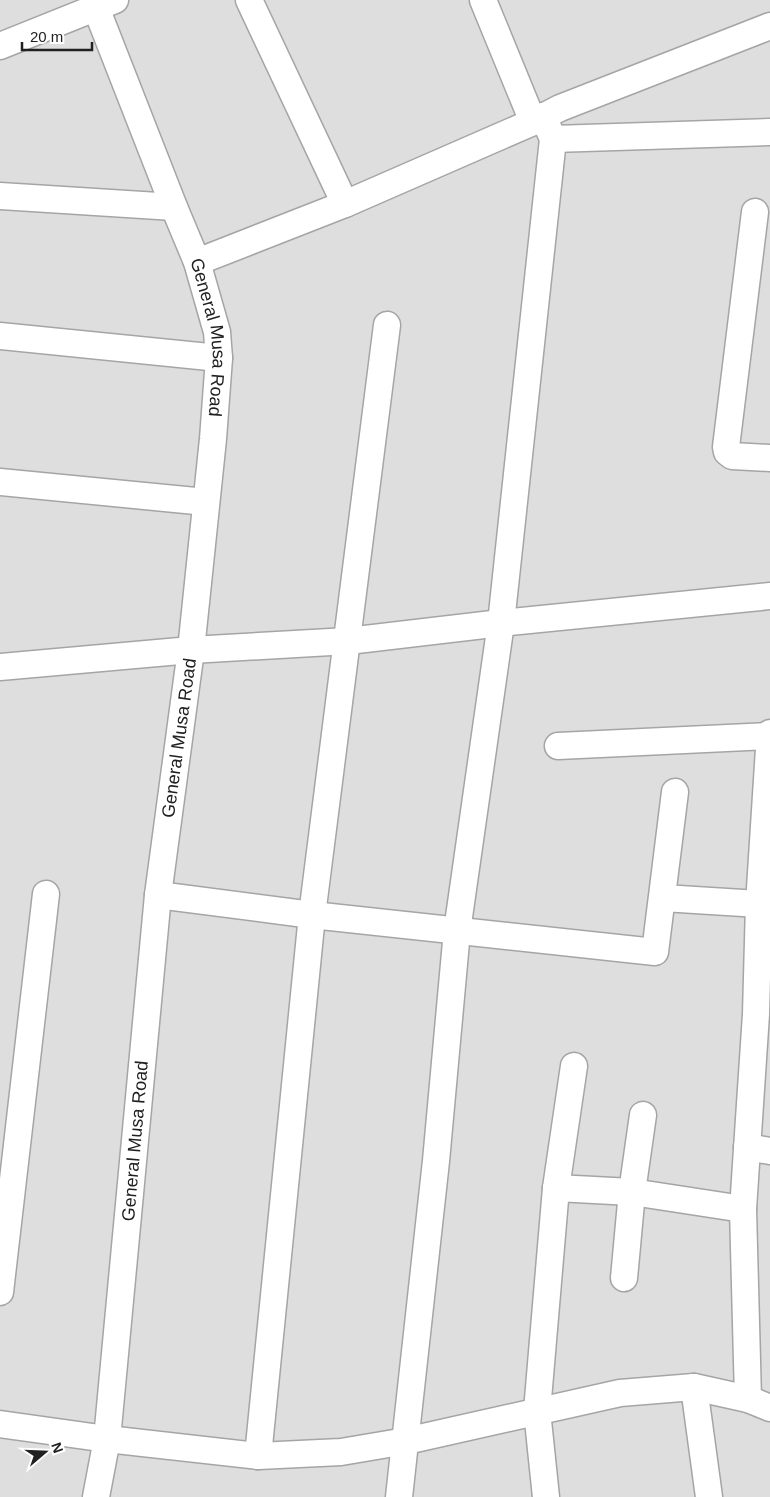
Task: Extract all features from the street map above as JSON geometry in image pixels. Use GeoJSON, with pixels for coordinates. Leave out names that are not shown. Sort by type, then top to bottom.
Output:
{"type":"FeatureCollection","features":[{"type":"Feature","properties":{"kind":"street"},"geometry":{"type":"LineString","coordinates":[[249,0],[345,204]]}},
{"type":"Feature","properties":{"kind":"street"},"geometry":{"type":"LineString","coordinates":[[399,1497],[436,1162],[457,931],[501,623],[543,126],[483,0]]}},
{"type":"Feature","properties":{"kind":"street"},"geometry":{"type":"LineString","coordinates":[[0,46],[101,3]]}},
{"type":"Feature","properties":{"kind":"street","name":"General Musa Road"},"geometry":{"type":"LineString","coordinates":[[96,1497],[107,1439],[158,895],[191,650],[214,439],[219,358],[217,332],[197,262],[174,207],[101,3]]}},
{"type":"Feature","properties":{"kind":"street"},"geometry":{"type":"LineString","coordinates":[[197,262],[543,126],[770,26]]}},
{"type":"Feature","properties":{"kind":"street"},"geometry":{"type":"LineString","coordinates":[[543,126],[770,132]]}},
{"type":"Feature","properties":{"kind":"street"},"geometry":{"type":"LineString","coordinates":[[0,196],[174,207]]}},
{"type":"Feature","properties":{"kind":"street"},"geometry":{"type":"LineString","coordinates":[[755,212],[726,447],[727,452],[732,456],[770,458]]}},
{"type":"Feature","properties":{"kind":"street"},"geometry":{"type":"LineString","coordinates":[[258,1456],[312,915],[387,325]]}},
{"type":"Feature","properties":{"kind":"street"},"geometry":{"type":"LineString","coordinates":[[0,336],[219,358]]}},
{"type":"Feature","properties":{"kind":"street"},"geometry":{"type":"LineString","coordinates":[[0,482],[206,502]]}},
{"type":"Feature","properties":{"kind":"street"},"geometry":{"type":"LineString","coordinates":[[0,666],[191,650],[348,641],[501,623],[770,596]]}},
{"type":"Feature","properties":{"kind":"street"},"geometry":{"type":"LineString","coordinates":[[0,1424],[107,1439],[258,1456],[341,1452],[406,1441],[620,1393],[694,1387],[759,1404],[743,1208],[759,1149],[764,959],[759,904],[767,835],[770,734],[558,746]]}},
{"type":"Feature","properties":{"kind":"street"},"geometry":{"type":"LineString","coordinates":[[158,895],[312,915],[655,952],[675,792]]}},
{"type":"Feature","properties":{"kind":"street"},"geometry":{"type":"LineString","coordinates":[[0,1292],[46,894]]}},
{"type":"Feature","properties":{"kind":"street"},"geometry":{"type":"LineString","coordinates":[[663,898],[759,904]]}},
{"type":"Feature","properties":{"kind":"street"},"geometry":{"type":"LineString","coordinates":[[546,1497],[537,1411],[556,1188],[574,1066]]}},
{"type":"Feature","properties":{"kind":"street"},"geometry":{"type":"LineString","coordinates":[[624,1278],[632,1192],[644,1115]]}},
{"type":"Feature","properties":{"kind":"street"},"geometry":{"type":"LineString","coordinates":[[556,1188],[632,1192],[743,1208]]}},
{"type":"Feature","properties":{"kind":"street"},"geometry":{"type":"LineString","coordinates":[[694,1387],[709,1497]]}},
{"type":"Feature","properties":{"kind":"shaded area"},"geometry":{"type":"Polygon","coordinates":[[[0,0],[770,0],[770,1497],[0,1497],[0,0]]]}}]}
